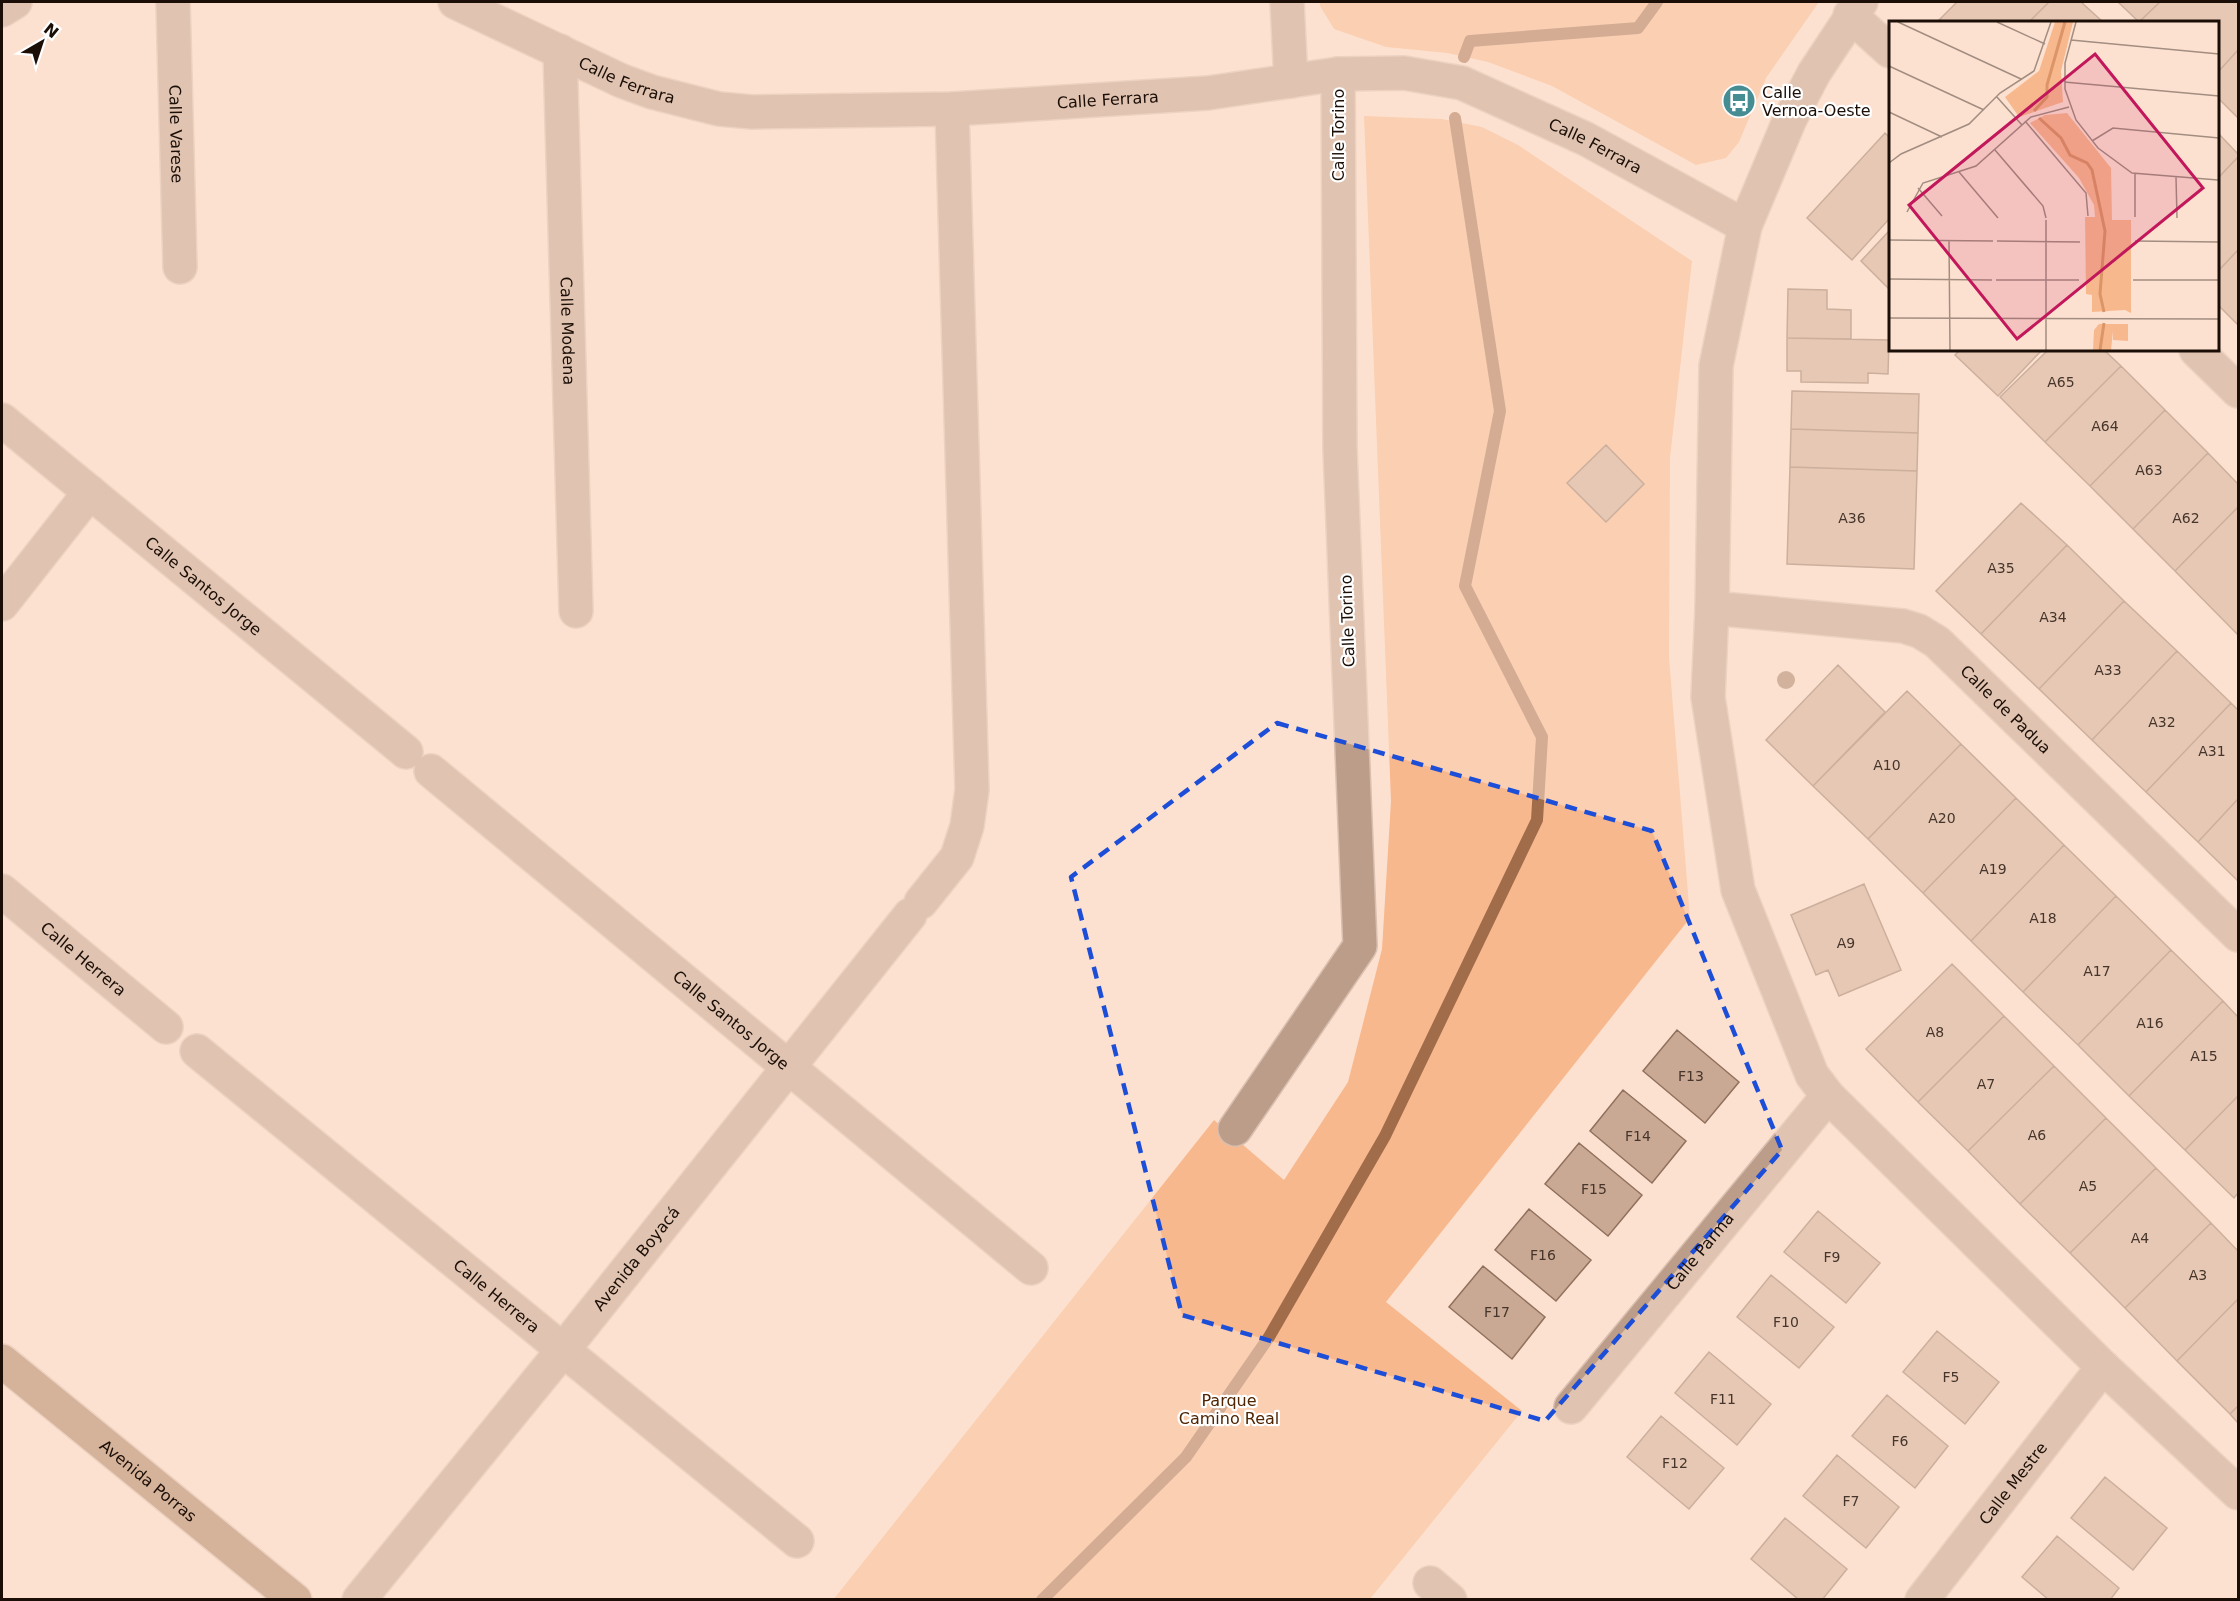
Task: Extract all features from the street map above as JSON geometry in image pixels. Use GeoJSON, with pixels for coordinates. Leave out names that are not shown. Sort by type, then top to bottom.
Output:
{"type":"FeatureCollection","features":[{"type":"Feature","properties":{"kind":"street"},"geometry":{"type":"LineString","coordinates":[[2,10],[15,2]]}},
{"type":"Feature","properties":{"kind":"street","name":"Calle Varese"},"geometry":{"type":"LineString","coordinates":[[173,2],[180,267]]}},
{"type":"Feature","properties":{"kind":"street","name":"Calle Ferrara"},"geometry":{"type":"LineString","coordinates":[[455,2],[622,81],[652,92],[719,109],[752,112],[952,109],[1208,93],[1338,74],[1404,73],[1462,83],[1586,139],[1745,226]]}},
{"type":"Feature","properties":{"kind":"street"},"geometry":{"type":"LineString","coordinates":[[1287,2],[1291,81]]}},
{"type":"Feature","properties":{"kind":"street"},"geometry":{"type":"LineString","coordinates":[[1889,50],[1856,8],[1814,73],[1790,119],[1745,226],[1716,366],[1712,608],[1708,697],[1738,890],[1812,1075],[1828,1096],[2103,1367],[2238,1493]]}},
{"type":"Feature","properties":{"kind":"street","name":"Calle Modena"},"geometry":{"type":"LineString","coordinates":[[560,51],[576,611]]}},
{"type":"Feature","properties":{"kind":"street","name":"Calle Torino"},"geometry":{"type":"LineString","coordinates":[[1235,1129],[1360,946],[1340,449],[1338,74]]}},
{"type":"Feature","properties":{"kind":"street","name":"Avenida Boyacá"},"geometry":{"type":"LineString","coordinates":[[359,1599],[563,1350],[957,857],[965,834],[972,790],[952,109]]}},
{"type":"Feature","properties":{"kind":"street"},"geometry":{"type":"LineString","coordinates":[[2197,351],[2238,391]]}},
{"type":"Feature","properties":{"kind":"street","name":"Calle Santos Jorge"},"geometry":{"type":"LineString","coordinates":[[2,420],[789,1066],[1031,1268]]}},
{"type":"Feature","properties":{"kind":"street"},"geometry":{"type":"LineString","coordinates":[[2,604],[90,492]]}},
{"type":"Feature","properties":{"kind":"street","name":"Calle de Padua"},"geometry":{"type":"LineString","coordinates":[[1712,608],[1903,626],[1919,631],[1937,642],[2238,935]]}},
{"type":"Feature","properties":{"kind":"street","name":"Calle Herrera"},"geometry":{"type":"LineString","coordinates":[[2,891],[166,1027]]}},
{"type":"Feature","properties":{"kind":"street","name":"Calle Herrera"},"geometry":{"type":"LineString","coordinates":[[197,1051],[797,1541]]}},
{"type":"Feature","properties":{"kind":"street","name":"Calle Parma"},"geometry":{"type":"LineString","coordinates":[[1571,1407],[1828,1096]]}},
{"type":"Feature","properties":{"kind":"street","name":"Avenida Porras"},"geometry":{"type":"LineString","coordinates":[[2,1360],[295,1599]]}},
{"type":"Feature","properties":{"kind":"street","name":"Calle Mestre"},"geometry":{"type":"LineString","coordinates":[[1922,1599],[2103,1367]]}},
{"type":"Feature","properties":{"kind":"highlighted area"},"geometry":{"type":"Polygon","coordinates":[[[1277,723],[1652,831],[1782,1150],[1545,1421],[1182,1315],[1071,877],[1277,723]]]}},
{"type":"Feature","properties":{"kind":"green space"},"geometry":{"type":"Polygon","coordinates":[[[1320,2],[1819,2],[1766,78],[1739,142],[1726,158],[1696,165],[1552,86],[1488,62],[1447,53],[1386,47],[1334,29],[1320,6],[1320,2]]]}},
{"type":"Feature","properties":{"kind":"green space","name":"Parque Camino Real"},"geometry":{"type":"Polygon","coordinates":[[[1364,116],[1442,119],[1482,127],[1518,145],[1692,261],[1670,458],[1669,657],[1690,918],[1386,1302],[1522,1411],[1370,1599],[833,1600],[1214,1120],[1284,1180],[1348,1082],[1382,949],[1391,801],[1364,116]]]}},
{"type":"Feature","properties":{"kind":"building"},"geometry":{"type":"Polygon","coordinates":[[[1957,2],[2049,2],[2030,21],[1938,21],[1957,2]]]}},
{"type":"Feature","properties":{"kind":"building"},"geometry":{"type":"Polygon","coordinates":[[[2049,2],[2081,2],[2102,21],[2030,21],[2049,2]]]}},
{"type":"Feature","properties":{"kind":"building"},"geometry":{"type":"Polygon","coordinates":[[[2118,2],[2160,2],[2140,21],[2118,2]]]}},
{"type":"Feature","properties":{"kind":"building"},"geometry":{"type":"Polygon","coordinates":[[[2160,2],[2238,2],[2238,50],[2219,71],[2219,21],[2140,21],[2160,2]]]}},
{"type":"Feature","properties":{"kind":"building"},"geometry":{"type":"Polygon","coordinates":[[[2238,50],[2238,118],[2219,99],[2219,71],[2238,50]]]}},
{"type":"Feature","properties":{"kind":"building"},"geometry":{"type":"Polygon","coordinates":[[[1885,133],[1889,137],[1889,219],[1852,260],[1807,218],[1885,133]]]}},
{"type":"Feature","properties":{"kind":"building"},"geometry":{"type":"Polygon","coordinates":[[[2219,134],[2238,154],[2238,157],[2219,177],[2219,134]]]}},
{"type":"Feature","properties":{"kind":"building"},"geometry":{"type":"Polygon","coordinates":[[[2238,157],[2238,250],[2219,270],[2219,177],[2238,157]]]}},
{"type":"Feature","properties":{"kind":"building"},"geometry":{"type":"Polygon","coordinates":[[[1889,231],[1889,289],[1861,261],[1889,231]]]}},
{"type":"Feature","properties":{"kind":"building"},"geometry":{"type":"Polygon","coordinates":[[[2238,250],[2238,325],[2219,306],[2219,270],[2238,250]]]}},
{"type":"Feature","properties":{"kind":"building"},"geometry":{"type":"Polygon","coordinates":[[[1788,289],[1827,290],[1827,309],[1851,310],[1851,339],[1787,338],[1788,289]]]}},
{"type":"Feature","properties":{"kind":"building"},"geometry":{"type":"Polygon","coordinates":[[[1787,338],[1889,340],[1888,374],[1868,373],[1868,383],[1801,382],[1801,371],[1787,371],[1787,338]]]}},
{"type":"Feature","properties":{"kind":"building"},"geometry":{"type":"Polygon","coordinates":[[[1959,351],[2041,351],[1998,396],[1955,355],[1959,351]]]}},
{"type":"Feature","properties":{"kind":"building"},"geometry":{"type":"Polygon","coordinates":[[[2047,351],[2105,351],[2121,366],[2045,442],[2000,397],[2047,351]]]}},
{"type":"Feature","properties":{"kind":"building"},"geometry":{"type":"Polygon","coordinates":[[[2121,366],[2165,410],[2090,486],[2045,442],[2121,366]]]}},
{"type":"Feature","properties":{"kind":"building"},"geometry":{"type":"Polygon","coordinates":[[[1792,391],[1919,394],[1918,433],[1791,429],[1792,391]]]}},
{"type":"Feature","properties":{"kind":"building"},"geometry":{"type":"Polygon","coordinates":[[[2165,410],[2208,453],[2133,529],[2090,486],[2165,410]]]}},
{"type":"Feature","properties":{"kind":"building"},"geometry":{"type":"Polygon","coordinates":[[[1791,429],[1918,433],[1917,471],[1790,467],[1791,429]]]}},
{"type":"Feature","properties":{"kind":"building"},"geometry":{"type":"Polygon","coordinates":[[[1606,445],[1644,484],[1606,522],[1567,483],[1606,445]]]}},
{"type":"Feature","properties":{"kind":"building"},"geometry":{"type":"Polygon","coordinates":[[[2208,453],[2238,484],[2238,507],[2175,571],[2133,529],[2208,453]]]}},
{"type":"Feature","properties":{"kind":"building"},"geometry":{"type":"Polygon","coordinates":[[[1790,467],[1917,471],[1914,569],[1787,564],[1790,467]]]}},
{"type":"Feature","properties":{"kind":"building"},"geometry":{"type":"Polygon","coordinates":[[[2021,503],[2067,545],[1981,634],[1936,591],[2021,503]]]}},
{"type":"Feature","properties":{"kind":"building"},"geometry":{"type":"Polygon","coordinates":[[[2238,507],[2238,635],[2175,571],[2238,507]]]}},
{"type":"Feature","properties":{"kind":"building"},"geometry":{"type":"Polygon","coordinates":[[[2067,545],[2124,601],[2039,689],[1981,634],[2067,545]]]}},
{"type":"Feature","properties":{"kind":"building"},"geometry":{"type":"Polygon","coordinates":[[[2124,601],[2177,651],[2092,740],[2039,689],[2124,601]]]}},
{"type":"Feature","properties":{"kind":"building"},"geometry":{"type":"Polygon","coordinates":[[[2177,651],[2231,703],[2146,792],[2092,740],[2177,651]]]}},
{"type":"Feature","properties":{"kind":"building"},"geometry":{"type":"Polygon","coordinates":[[[1838,665],[1885,712],[1813,786],[1766,740],[1838,665]]]}},
{"type":"Feature","properties":{"kind":"building"},"geometry":{"type":"Polygon","coordinates":[[[1907,691],[1961,744],[1868,839],[1813,786],[1907,691]]]}},
{"type":"Feature","properties":{"kind":"building"},"geometry":{"type":"Polygon","coordinates":[[[2231,703],[2238,710],[2238,799],[2198,842],[2146,792],[2231,703]]]}},
{"type":"Feature","properties":{"kind":"building"},"geometry":{"type":"Polygon","coordinates":[[[1961,744],[2016,798],[1923,893],[1868,839],[1961,744]]]}},
{"type":"Feature","properties":{"kind":"building"},"geometry":{"type":"Polygon","coordinates":[[[2016,798],[2064,845],[1971,941],[1923,893],[2016,798]]]}},
{"type":"Feature","properties":{"kind":"building"},"geometry":{"type":"Polygon","coordinates":[[[2238,799],[2238,881],[2198,842],[2238,799]]]}},
{"type":"Feature","properties":{"kind":"building"},"geometry":{"type":"Polygon","coordinates":[[[2064,845],[2116,896],[2023,992],[1971,941],[2064,845]]]}},
{"type":"Feature","properties":{"kind":"building"},"geometry":{"type":"Polygon","coordinates":[[[1864,884],[1901,970],[1839,996],[1828,970],[1816,975],[1791,915],[1864,884]]]}},
{"type":"Feature","properties":{"kind":"building"},"geometry":{"type":"Polygon","coordinates":[[[2116,896],[2171,950],[2078,1045],[2023,992],[2116,896]]]}},
{"type":"Feature","properties":{"kind":"building"},"geometry":{"type":"Polygon","coordinates":[[[2171,950],[2223,1001],[2129,1096],[2078,1045],[2171,950]]]}},
{"type":"Feature","properties":{"kind":"building"},"geometry":{"type":"Polygon","coordinates":[[[1952,964],[2004,1016],[1918,1102],[1866,1049],[1952,964]]]}},
{"type":"Feature","properties":{"kind":"building"},"geometry":{"type":"Polygon","coordinates":[[[2223,1001],[2238,1017],[2238,1096],[2185,1150],[2129,1096],[2223,1001]]]}},
{"type":"Feature","properties":{"kind":"building"},"geometry":{"type":"Polygon","coordinates":[[[2004,1016],[2054,1066],[1968,1151],[1918,1102],[2004,1016]]]}},
{"type":"Feature","properties":{"kind":"building"},"geometry":{"type":"Polygon","coordinates":[[[1677,1030],[1739,1082],[1705,1123],[1643,1071],[1677,1030]]]}},
{"type":"Feature","properties":{"kind":"building"},"geometry":{"type":"Polygon","coordinates":[[[2054,1066],[2106,1118],[2020,1204],[1968,1151],[2054,1066]]]}},
{"type":"Feature","properties":{"kind":"building"},"geometry":{"type":"Polygon","coordinates":[[[1623,1090],[1686,1141],[1652,1183],[1590,1131],[1623,1090]]]}},
{"type":"Feature","properties":{"kind":"building"},"geometry":{"type":"Polygon","coordinates":[[[2238,1096],[2238,1193],[2234,1198],[2185,1150],[2238,1096]]]}},
{"type":"Feature","properties":{"kind":"building"},"geometry":{"type":"Polygon","coordinates":[[[2106,1118],[2156,1168],[2070,1253],[2020,1204],[2106,1118]]]}},
{"type":"Feature","properties":{"kind":"building"},"geometry":{"type":"Polygon","coordinates":[[[1579,1143],[1642,1195],[1608,1236],[1545,1184],[1579,1143]]]}},
{"type":"Feature","properties":{"kind":"building"},"geometry":{"type":"Polygon","coordinates":[[[2156,1168],[2211,1223],[2125,1308],[2070,1253],[2156,1168]]]}},
{"type":"Feature","properties":{"kind":"building"},"geometry":{"type":"Polygon","coordinates":[[[1529,1209],[1591,1260],[1556,1301],[1495,1250],[1529,1209]]]}},
{"type":"Feature","properties":{"kind":"building"},"geometry":{"type":"Polygon","coordinates":[[[1818,1211],[1880,1263],[1846,1303],[1784,1252],[1818,1211]]]}},
{"type":"Feature","properties":{"kind":"building"},"geometry":{"type":"Polygon","coordinates":[[[2211,1223],[2238,1251],[2238,1299],[2177,1361],[2125,1308],[2211,1223]]]}},
{"type":"Feature","properties":{"kind":"building"},"geometry":{"type":"Polygon","coordinates":[[[1483,1266],[1545,1317],[1512,1359],[1449,1307],[1483,1266]]]}},
{"type":"Feature","properties":{"kind":"building"},"geometry":{"type":"Polygon","coordinates":[[[1771,1275],[1834,1327],[1799,1368],[1737,1317],[1771,1275]]]}},
{"type":"Feature","properties":{"kind":"building"},"geometry":{"type":"Polygon","coordinates":[[[2238,1299],[2238,1406],[2230,1414],[2177,1361],[2238,1299]]]}},
{"type":"Feature","properties":{"kind":"building"},"geometry":{"type":"Polygon","coordinates":[[[1937,1331],[1999,1382],[1965,1424],[1903,1372],[1937,1331]]]}},
{"type":"Feature","properties":{"kind":"building"},"geometry":{"type":"Polygon","coordinates":[[[1709,1352],[1771,1404],[1737,1445],[1675,1393],[1709,1352]]]}},
{"type":"Feature","properties":{"kind":"building"},"geometry":{"type":"Polygon","coordinates":[[[1887,1395],[1948,1446],[1915,1488],[1852,1436],[1887,1395]]]}},
{"type":"Feature","properties":{"kind":"building"},"geometry":{"type":"Polygon","coordinates":[[[2238,1406],[2238,1423],[2230,1414],[2238,1406]]]}},
{"type":"Feature","properties":{"kind":"building"},"geometry":{"type":"Polygon","coordinates":[[[1661,1416],[1724,1468],[1689,1509],[1627,1457],[1661,1416]]]}},
{"type":"Feature","properties":{"kind":"building"},"geometry":{"type":"Polygon","coordinates":[[[1837,1455],[1899,1507],[1866,1548],[1803,1496],[1837,1455]]]}},
{"type":"Feature","properties":{"kind":"building"},"geometry":{"type":"Polygon","coordinates":[[[2105,1477],[2167,1528],[2133,1570],[2071,1518],[2105,1477]]]}},
{"type":"Feature","properties":{"kind":"building"},"geometry":{"type":"Polygon","coordinates":[[[1785,1518],[1847,1569],[1822,1600],[1799,1600],[1751,1559],[1785,1518]]]}},
{"type":"Feature","properties":{"kind":"building"},"geometry":{"type":"Polygon","coordinates":[[[2057,1536],[2119,1588],[2110,1600],[2049,1600],[2022,1577],[2057,1536]]]}},
{"type":"Feature","properties":{"kind":"waterway"},"geometry":{"type":"LineString","coordinates":[[1464,57],[1470,41],[1638,28],[1657,2]]}},
{"type":"Feature","properties":{"kind":"waterway"},"geometry":{"type":"LineString","coordinates":[[1042,1600],[1186,1457],[1269,1337],[1385,1136],[1537,820],[1542,737],[1465,586],[1500,411],[1455,118]]}},
{"type":"Feature","properties":{"kind":"place","name":"Calle Vernoa-Oeste"},"geometry":{"type":"Point","coordinates":[1739,101]}}]}
